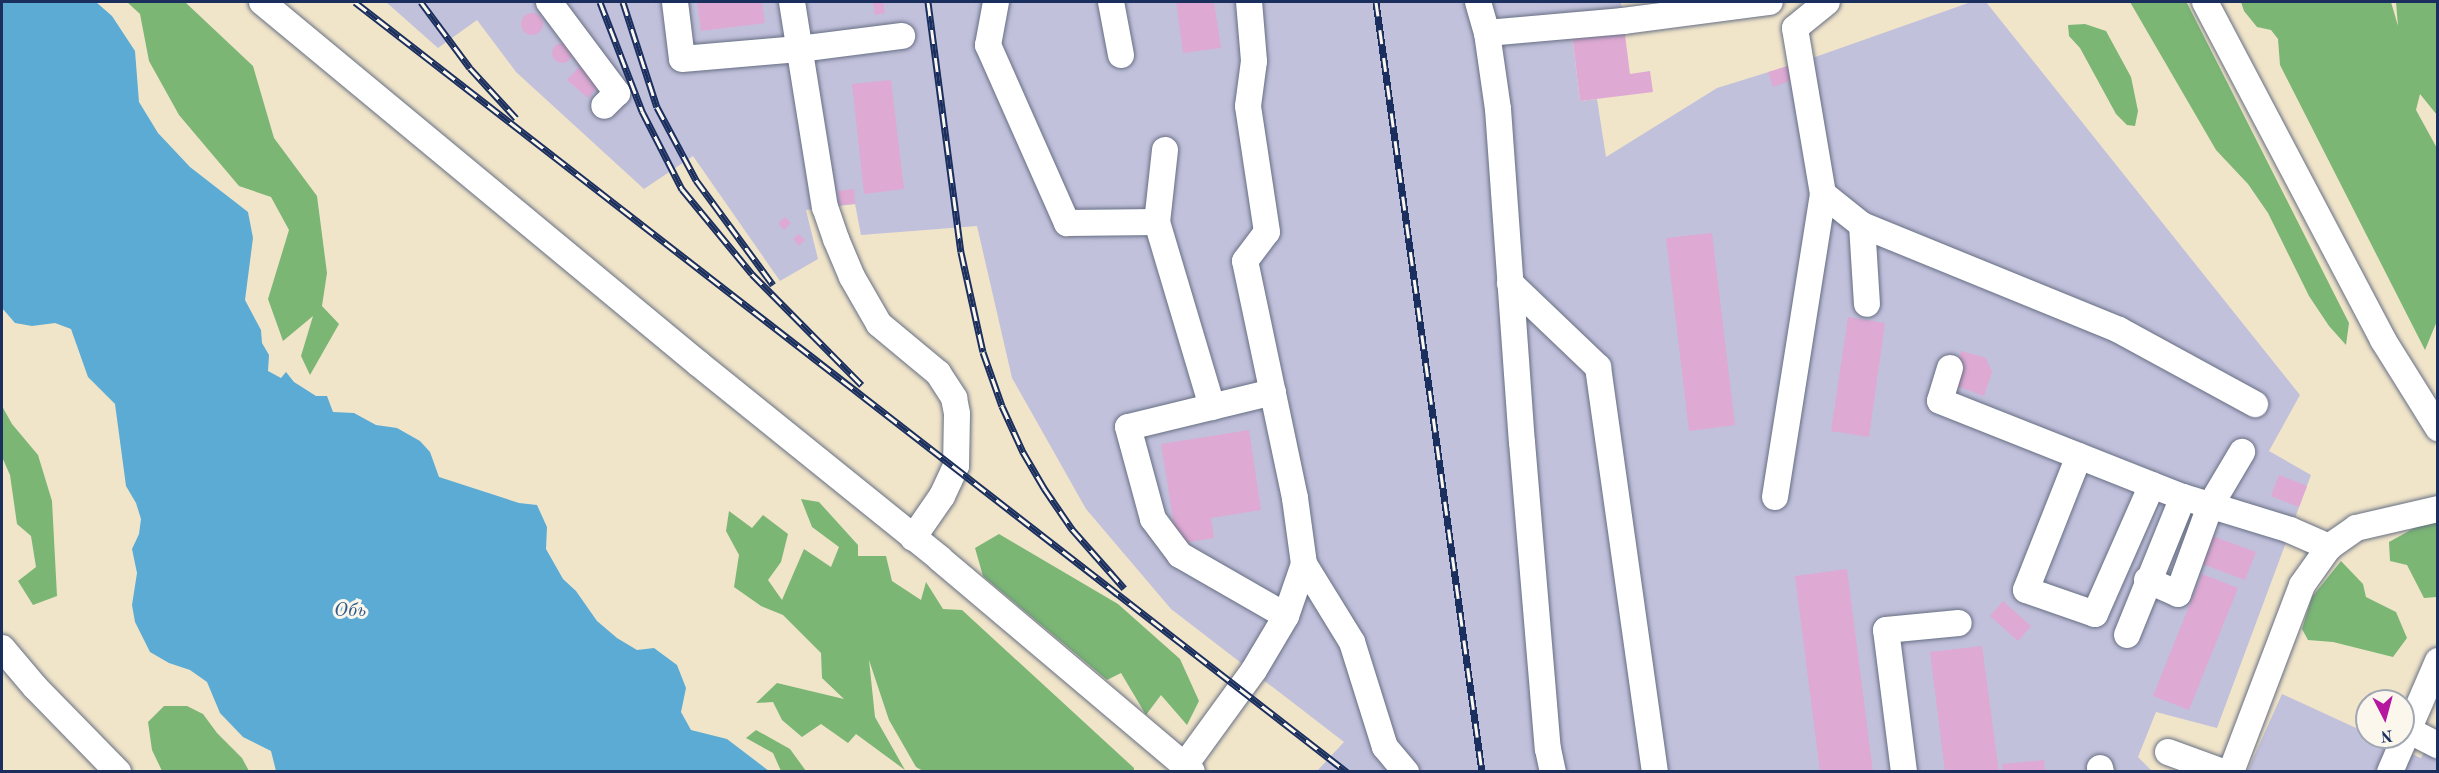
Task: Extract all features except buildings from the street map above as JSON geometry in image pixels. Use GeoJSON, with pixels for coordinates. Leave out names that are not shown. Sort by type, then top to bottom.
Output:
{"type":"FeatureCollection","features":[{"type":"Feature","properties":{"kind":"street"},"geometry":{"type":"LineString","coordinates":[[262,2],[435,147],[913,538],[1188,768],[1254,670],[1286,616],[1304,564]]}},
{"type":"Feature","properties":{"kind":"street"},"geometry":{"type":"LineString","coordinates":[[549,2],[617,93],[604,106]]}},
{"type":"Feature","properties":{"kind":"street"},"geometry":{"type":"LineString","coordinates":[[675,2],[682,59],[800,49],[902,36]]}},
{"type":"Feature","properties":{"kind":"street"},"geometry":{"type":"LineString","coordinates":[[792,2],[825,207],[852,277],[879,324],[938,373],[956,406],[958,431],[956,466],[942,496],[913,538]]}},
{"type":"Feature","properties":{"kind":"street"},"geometry":{"type":"LineString","coordinates":[[996,2],[988,45],[1067,223],[1156,222]]}},
{"type":"Feature","properties":{"kind":"street"},"geometry":{"type":"LineString","coordinates":[[1111,2],[1121,55]]}},
{"type":"Feature","properties":{"kind":"street"},"geometry":{"type":"LineString","coordinates":[[1248,2],[1254,61],[1248,106],[1267,232],[1245,261],[1295,498],[1304,564],[1352,642],[1385,747],[1406,771]]}},
{"type":"Feature","properties":{"kind":"street"},"geometry":{"type":"LineString","coordinates":[[1478,2],[1487,33],[1498,109],[1546,725],[1553,771]]}},
{"type":"Feature","properties":{"kind":"street"},"geometry":{"type":"LineString","coordinates":[[1487,33],[1691,7],[1770,2]]}},
{"type":"Feature","properties":{"kind":"street"},"geometry":{"type":"LineString","coordinates":[[1774,497],[1823,194],[1795,28],[1827,2]]}},
{"type":"Feature","properties":{"kind":"street"},"geometry":{"type":"LineString","coordinates":[[2205,2],[2383,340],[2438,428]]}},
{"type":"Feature","properties":{"kind":"street"},"geometry":{"type":"LineString","coordinates":[[1165,150],[1156,222],[1212,407]]}},
{"type":"Feature","properties":{"kind":"street"},"geometry":{"type":"LineString","coordinates":[[1823,194],[1862,225],[2119,330],[2255,404]]}},
{"type":"Feature","properties":{"kind":"street"},"geometry":{"type":"LineString","coordinates":[[1862,225],[1867,304]]}},
{"type":"Feature","properties":{"kind":"street"},"geometry":{"type":"LineString","coordinates":[[1510,283],[1598,367],[1655,771]]}},
{"type":"Feature","properties":{"kind":"street"},"geometry":{"type":"LineString","coordinates":[[1950,368],[1940,401],[2183,497],[2290,530],[2329,547]]}},
{"type":"Feature","properties":{"kind":"street"},"geometry":{"type":"LineString","coordinates":[[1273,392],[1128,427],[1153,519],[1180,555],[1286,616]]}},
{"type":"Feature","properties":{"kind":"street"},"geometry":{"type":"LineString","coordinates":[[2147,580],[2178,594],[2210,506],[2242,452]]}},
{"type":"Feature","properties":{"kind":"street"},"geometry":{"type":"LineString","coordinates":[[2079,456],[2026,590],[2095,614],[2152,485]]}},
{"type":"Feature","properties":{"kind":"street"},"geometry":{"type":"LineString","coordinates":[[2127,635],[2147,580],[2183,497]]}},
{"type":"Feature","properties":{"kind":"street"},"geometry":{"type":"LineString","coordinates":[[2231,771],[2302,585],[2329,547],[2356,528],[2438,509]]}},
{"type":"Feature","properties":{"kind":"street"},"geometry":{"type":"LineString","coordinates":[[1904,771],[1887,630],[1959,623]]}},
{"type":"Feature","properties":{"kind":"street"},"geometry":{"type":"LineString","coordinates":[[2,648],[35,687],[118,771]]}},
{"type":"Feature","properties":{"kind":"street"},"geometry":{"type":"LineString","coordinates":[[2415,714],[2438,660]]}},
{"type":"Feature","properties":{"kind":"street"},"geometry":{"type":"LineString","coordinates":[[2415,733],[2438,744]]}},
{"type":"Feature","properties":{"kind":"street"},"geometry":{"type":"LineString","coordinates":[[2390,771],[2400,749]]}},
{"type":"Feature","properties":{"kind":"street"},"geometry":{"type":"LineString","coordinates":[[2168,752],[2223,771]]}},
{"type":"Feature","properties":{"kind":"shaded area"},"geometry":{"type":"Polygon","coordinates":[[[386,2],[1621,2],[1624,27],[1572,34],[1580,101],[1597,99],[1606,157],[1717,88],[1801,62],[1971,2],[1986,2],[2300,395],[2269,451],[2311,475],[2217,728],[2156,712],[2138,757],[2152,771],[1317,771],[1344,742],[1171,609],[1086,509],[1012,378],[977,226],[861,235],[855,204],[806,210],[818,259],[780,281],[693,156],[644,189],[516,72],[477,20],[438,48],[386,2]]]}},
{"type":"Feature","properties":{"kind":"shaded area"},"geometry":{"type":"Polygon","coordinates":[[[2282,694],[2355,727],[2355,749],[2401,749],[2421,758],[2437,727],[2437,771],[2247,772],[2282,694]]]}},
{"type":"Feature","properties":{"kind":"green space"},"geometry":{"type":"Polygon","coordinates":[[[127,2],[185,2],[253,66],[274,138],[317,196],[327,273],[322,306],[339,324],[310,375],[301,356],[313,316],[283,341],[268,299],[289,230],[271,197],[239,186],[179,115],[149,61],[140,14],[127,2]]]}},
{"type":"Feature","properties":{"kind":"green space"},"geometry":{"type":"Polygon","coordinates":[[[2130,2],[2187,3],[2349,323],[2346,345],[2329,326],[2309,296],[2268,213],[2248,184],[2216,150],[2130,2]]]}},
{"type":"Feature","properties":{"kind":"green space"},"geometry":{"type":"Polygon","coordinates":[[[2241,2],[2391,2],[2398,26],[2396,2],[2437,2],[2437,115],[2420,94],[2416,110],[2438,150],[2437,321],[2425,350],[2280,65],[2278,39],[2271,30],[2257,27],[2244,11],[2241,2]]]}},
{"type":"Feature","properties":{"kind":"green space"},"geometry":{"type":"Polygon","coordinates":[[[2085,24],[2106,31],[2131,77],[2138,111],[2135,126],[2127,125],[2116,114],[2080,48],[2069,36],[2068,25],[2085,24]]]}},
{"type":"Feature","properties":{"kind":"green space"},"geometry":{"type":"Polygon","coordinates":[[[2,406],[12,424],[38,455],[52,501],[57,596],[33,605],[18,581],[36,567],[31,536],[17,524],[10,475],[2,457],[2,406]]]}},
{"type":"Feature","properties":{"kind":"green space"},"geometry":{"type":"Polygon","coordinates":[[[801,499],[819,502],[858,545],[858,556],[886,556],[892,581],[921,600],[926,582],[943,609],[962,610],[1134,768],[1134,771],[923,771],[916,767],[889,720],[869,660],[875,717],[905,770],[856,734],[848,743],[821,724],[802,737],[782,720],[773,702],[756,703],[777,683],[844,699],[822,678],[821,653],[783,615],[761,606],[734,587],[739,555],[726,531],[729,511],[752,528],[763,515],[788,534],[781,562],[768,580],[782,600],[804,549],[831,567],[839,547],[812,527],[801,499]]]}},
{"type":"Feature","properties":{"kind":"green space"},"geometry":{"type":"Polygon","coordinates":[[[2427,521],[2437,523],[2437,597],[2424,598],[2407,565],[2390,561],[2389,542],[2427,521]]]}},
{"type":"Feature","properties":{"kind":"green space"},"geometry":{"type":"Polygon","coordinates":[[[999,534],[1118,604],[1180,659],[1199,701],[1187,725],[1161,695],[1146,715],[1121,673],[1107,680],[983,576],[975,548],[999,534]]]}},
{"type":"Feature","properties":{"kind":"green space"},"geometry":{"type":"Polygon","coordinates":[[[2341,561],[2363,584],[2366,597],[2396,612],[2407,638],[2393,657],[2333,642],[2308,640],[2302,629],[2312,597],[2341,561]]]}},
{"type":"Feature","properties":{"kind":"green space"},"geometry":{"type":"Polygon","coordinates":[[[164,706],[187,706],[203,714],[217,733],[242,758],[249,771],[162,771],[152,750],[148,722],[164,706]]]}},
{"type":"Feature","properties":{"kind":"green space"},"geometry":{"type":"Polygon","coordinates":[[[756,730],[790,749],[806,771],[781,771],[773,753],[746,738],[756,730]]]}},
{"type":"Feature","properties":{"kind":"water","name":"Обь"},"geometry":{"type":"Polygon","coordinates":[[[2,2],[96,2],[112,16],[135,51],[139,102],[158,133],[190,167],[248,212],[253,238],[245,300],[261,330],[262,343],[269,355],[268,371],[281,378],[286,372],[294,382],[316,396],[327,396],[333,412],[354,413],[376,425],[397,428],[420,441],[430,452],[439,477],[519,503],[537,505],[547,527],[546,549],[563,579],[576,591],[597,621],[617,638],[637,650],[654,648],[677,665],[686,688],[681,712],[691,730],[727,739],[769,771],[276,771],[271,751],[243,737],[220,713],[207,682],[190,670],[169,663],[150,652],[135,622],[132,605],[137,573],[132,549],[139,534],[141,519],[136,503],[126,486],[115,404],[88,377],[71,329],[55,323],[32,326],[15,323],[2,308],[2,2]]]}},
{"type":"Feature","properties":{"kind":"railway"},"geometry":{"type":"LineString","coordinates":[[355,2],[1347,772]]}},
{"type":"Feature","properties":{"kind":"railway"},"geometry":{"type":"LineString","coordinates":[[421,2],[470,68],[516,118]]}},
{"type":"Feature","properties":{"kind":"railway"},"geometry":{"type":"LineString","coordinates":[[600,2],[642,111],[682,189],[752,274],[862,385]]}},
{"type":"Feature","properties":{"kind":"railway"},"geometry":{"type":"LineString","coordinates":[[623,2],[657,107],[696,180],[773,285]]}},
{"type":"Feature","properties":{"kind":"railway"},"geometry":{"type":"LineString","coordinates":[[928,2],[961,252],[983,352],[1002,406],[1023,452],[1044,488],[1072,529],[1124,588]]}},
{"type":"Feature","properties":{"kind":"railway"},"geometry":{"type":"LineString","coordinates":[[1376,2],[1482,772]]}}]}
